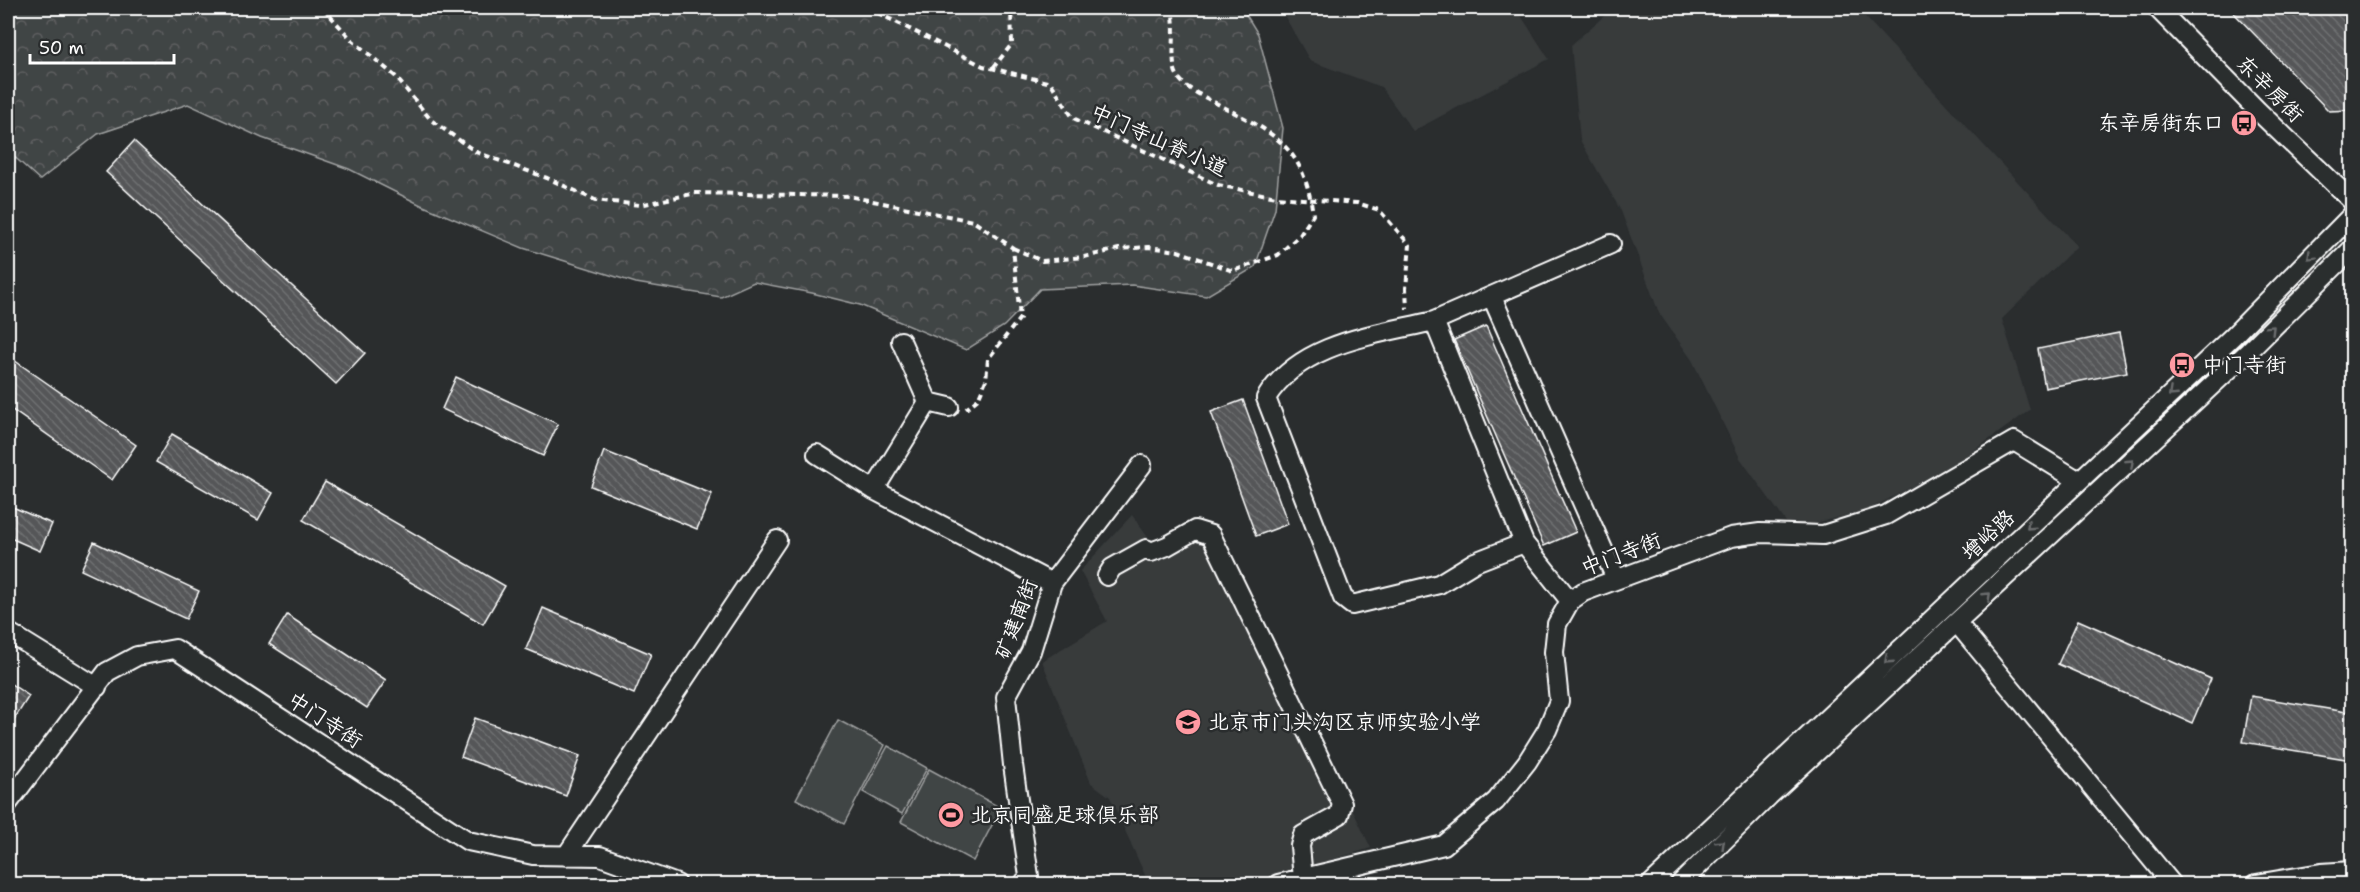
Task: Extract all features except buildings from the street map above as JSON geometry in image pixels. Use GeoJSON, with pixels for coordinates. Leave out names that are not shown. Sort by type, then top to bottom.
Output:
{"type":"FeatureCollection","features":[{"type":"Feature","properties":{"kind":"street","name":"东辛房街"},"geometry":{"type":"LineString","coordinates":[[2157,8],[2258,111],[2352,201]]}},
{"type":"Feature","properties":{"kind":"street","name":"增峪路"},"geometry":{"type":"LineString","coordinates":[[1651,885],[2233,336],[2352,214]]}},
{"type":"Feature","properties":{"kind":"street"},"geometry":{"type":"LineString","coordinates":[[1524,543],[1475,562],[1438,584],[1352,605],[1343,598],[1266,398],[1276,383],[1315,354],[1340,344],[1434,321],[1611,244]]}},
{"type":"Feature","properties":{"kind":"street","name":"增峪路"},"geometry":{"type":"LineString","coordinates":[[1680,885],[1769,796],[2249,351],[2352,249]]}},
{"type":"Feature","properties":{"kind":"street"},"geometry":{"type":"LineString","coordinates":[[1492,297],[1616,579]]}},
{"type":"Feature","properties":{"kind":"street"},"geometry":{"type":"LineString","coordinates":[[1434,321],[1524,543],[1570,601]]}},
{"type":"Feature","properties":{"kind":"street"},"geometry":{"type":"LineString","coordinates":[[901,341],[928,402]]}},
{"type":"Feature","properties":{"kind":"street"},"geometry":{"type":"LineString","coordinates":[[928,402],[949,407]]}},
{"type":"Feature","properties":{"kind":"street"},"geometry":{"type":"LineString","coordinates":[[874,490],[928,402]]}},
{"type":"Feature","properties":{"kind":"street","name":"中门寺街"},"geometry":{"type":"LineString","coordinates":[[1278,885],[1444,845],[1496,801],[1527,762],[1547,730],[1559,701],[1554,652],[1557,624],[1570,601],[1583,592],[1731,537],[1760,533],[1823,535],[1886,515],[2014,441],[2079,481]]}},
{"type":"Feature","properties":{"kind":"street"},"geometry":{"type":"LineString","coordinates":[[817,454],[874,490],[1052,583]]}},
{"type":"Feature","properties":{"kind":"street","name":"矿建南街"},"geometry":{"type":"LineString","coordinates":[[1023,885],[1029,876],[1006,697],[1031,651],[1052,583],[1142,465]]}},
{"type":"Feature","properties":{"kind":"street"},"geometry":{"type":"LineString","coordinates":[[1107,576],[1112,568],[1146,549],[1151,552],[1167,546],[1195,530],[1211,535],[1342,804],[1339,815],[1303,835],[1300,846],[1303,879]]}},
{"type":"Feature","properties":{"kind":"street"},"geometry":{"type":"LineString","coordinates":[[566,856],[777,540]]}},
{"type":"Feature","properties":{"kind":"street"},"geometry":{"type":"LineString","coordinates":[[1958,623],[2172,885]]}},
{"type":"Feature","properties":{"kind":"street"},"geometry":{"type":"LineString","coordinates":[[8,632],[97,687]]}},
{"type":"Feature","properties":{"kind":"street","name":"中门寺街"},"geometry":{"type":"LineString","coordinates":[[8,803],[107,672],[137,656],[175,649],[468,841],[533,855],[600,856],[677,885]]}},
{"type":"Feature","properties":{"kind":"street"},"geometry":{"type":"LineString","coordinates":[[2256,885],[2321,873],[2352,871]]}},
{"type":"Feature","properties":{"kind":"path"},"geometry":{"type":"LineString","coordinates":[[323,8],[352,40],[395,76],[430,120],[476,152],[547,178],[595,200],[640,205],[696,193],[848,196],[973,221],[1013,248],[1042,261],[1119,249],[1149,247],[1178,251],[1233,271],[1278,255],[1300,235],[1313,215],[1311,199],[1303,171],[1294,155],[1274,136],[1267,130],[1195,92],[1177,75],[1173,47],[1175,18],[1171,8]]}},
{"type":"Feature","properties":{"kind":"path","name":"中门寺山脊小道"},"geometry":{"type":"LineString","coordinates":[[867,8],[983,66],[1051,83],[1073,118],[1218,185],[1276,197],[1357,202],[1379,210],[1410,245],[1406,288],[1408,327]]}},
{"type":"Feature","properties":{"kind":"path"},"geometry":{"type":"LineString","coordinates":[[993,68],[1012,44],[1011,8]]}},
{"type":"Feature","properties":{"kind":"path"},"geometry":{"type":"LineString","coordinates":[[949,407],[961,412],[978,399],[986,380],[988,358],[1020,318],[1013,248]]}},
{"type":"Feature","properties":{"kind":"shaded area"},"geometry":{"type":"Polygon","coordinates":[[[1280,8],[1516,8],[1549,59],[1413,131],[1381,87],[1310,61],[1280,8]]]}},
{"type":"Feature","properties":{"kind":"shaded area"},"geometry":{"type":"Polygon","coordinates":[[[1613,8],[1857,8],[2077,246],[2002,319],[2030,410],[1955,464],[1868,510],[1791,529],[1740,458],[1692,360],[1659,313],[1621,211],[1580,140],[1571,45],[1613,8]]]}},
{"type":"Feature","properties":{"kind":"shaded area","name":"北京市门头沟区京师实验小学"},"geometry":{"type":"Polygon","coordinates":[[[1132,515],[1161,556],[1214,524],[1371,848],[1251,884],[1149,884],[1110,797],[1091,783],[1042,661],[1107,621],[1080,571],[1132,515]]]}},
{"type":"Feature","properties":{"kind":"green space"},"geometry":{"type":"Polygon","coordinates":[[[8,8],[1242,8],[1258,34],[1283,128],[1275,209],[1255,267],[1206,296],[1132,285],[1040,289],[1004,326],[966,350],[860,305],[812,293],[754,282],[721,297],[636,283],[523,248],[421,205],[349,169],[262,138],[188,104],[98,134],[40,180],[8,151],[8,8]]]}},
{"type":"Feature","properties":{"kind":"green space"},"geometry":{"type":"Polygon","coordinates":[[[838,720],[885,745],[844,824],[796,799],[838,720]]]}},
{"type":"Feature","properties":{"kind":"green space"},"geometry":{"type":"Polygon","coordinates":[[[888,746],[927,768],[902,814],[863,792],[888,746]]]}},
{"type":"Feature","properties":{"kind":"green space","name":"北京同盛足球俱乐部"},"geometry":{"type":"Polygon","coordinates":[[[929,769],[1001,808],[973,861],[901,822],[929,769]]]}},
{"type":"Feature","properties":{"kind":"place","name":"东辛房街东口"},"geometry":{"type":"Point","coordinates":[2244,123]}},
{"type":"Feature","properties":{"kind":"place","name":"中门寺街"},"geometry":{"type":"Point","coordinates":[2182,365]}},
{"type":"Feature","properties":{"kind":"place","name":"北京市门头沟区京师实验小学"},"geometry":{"type":"Point","coordinates":[1188,722]}},
{"type":"Feature","properties":{"kind":"place","name":"北京同盛足球俱乐部"},"geometry":{"type":"Point","coordinates":[951,815]}}]}
